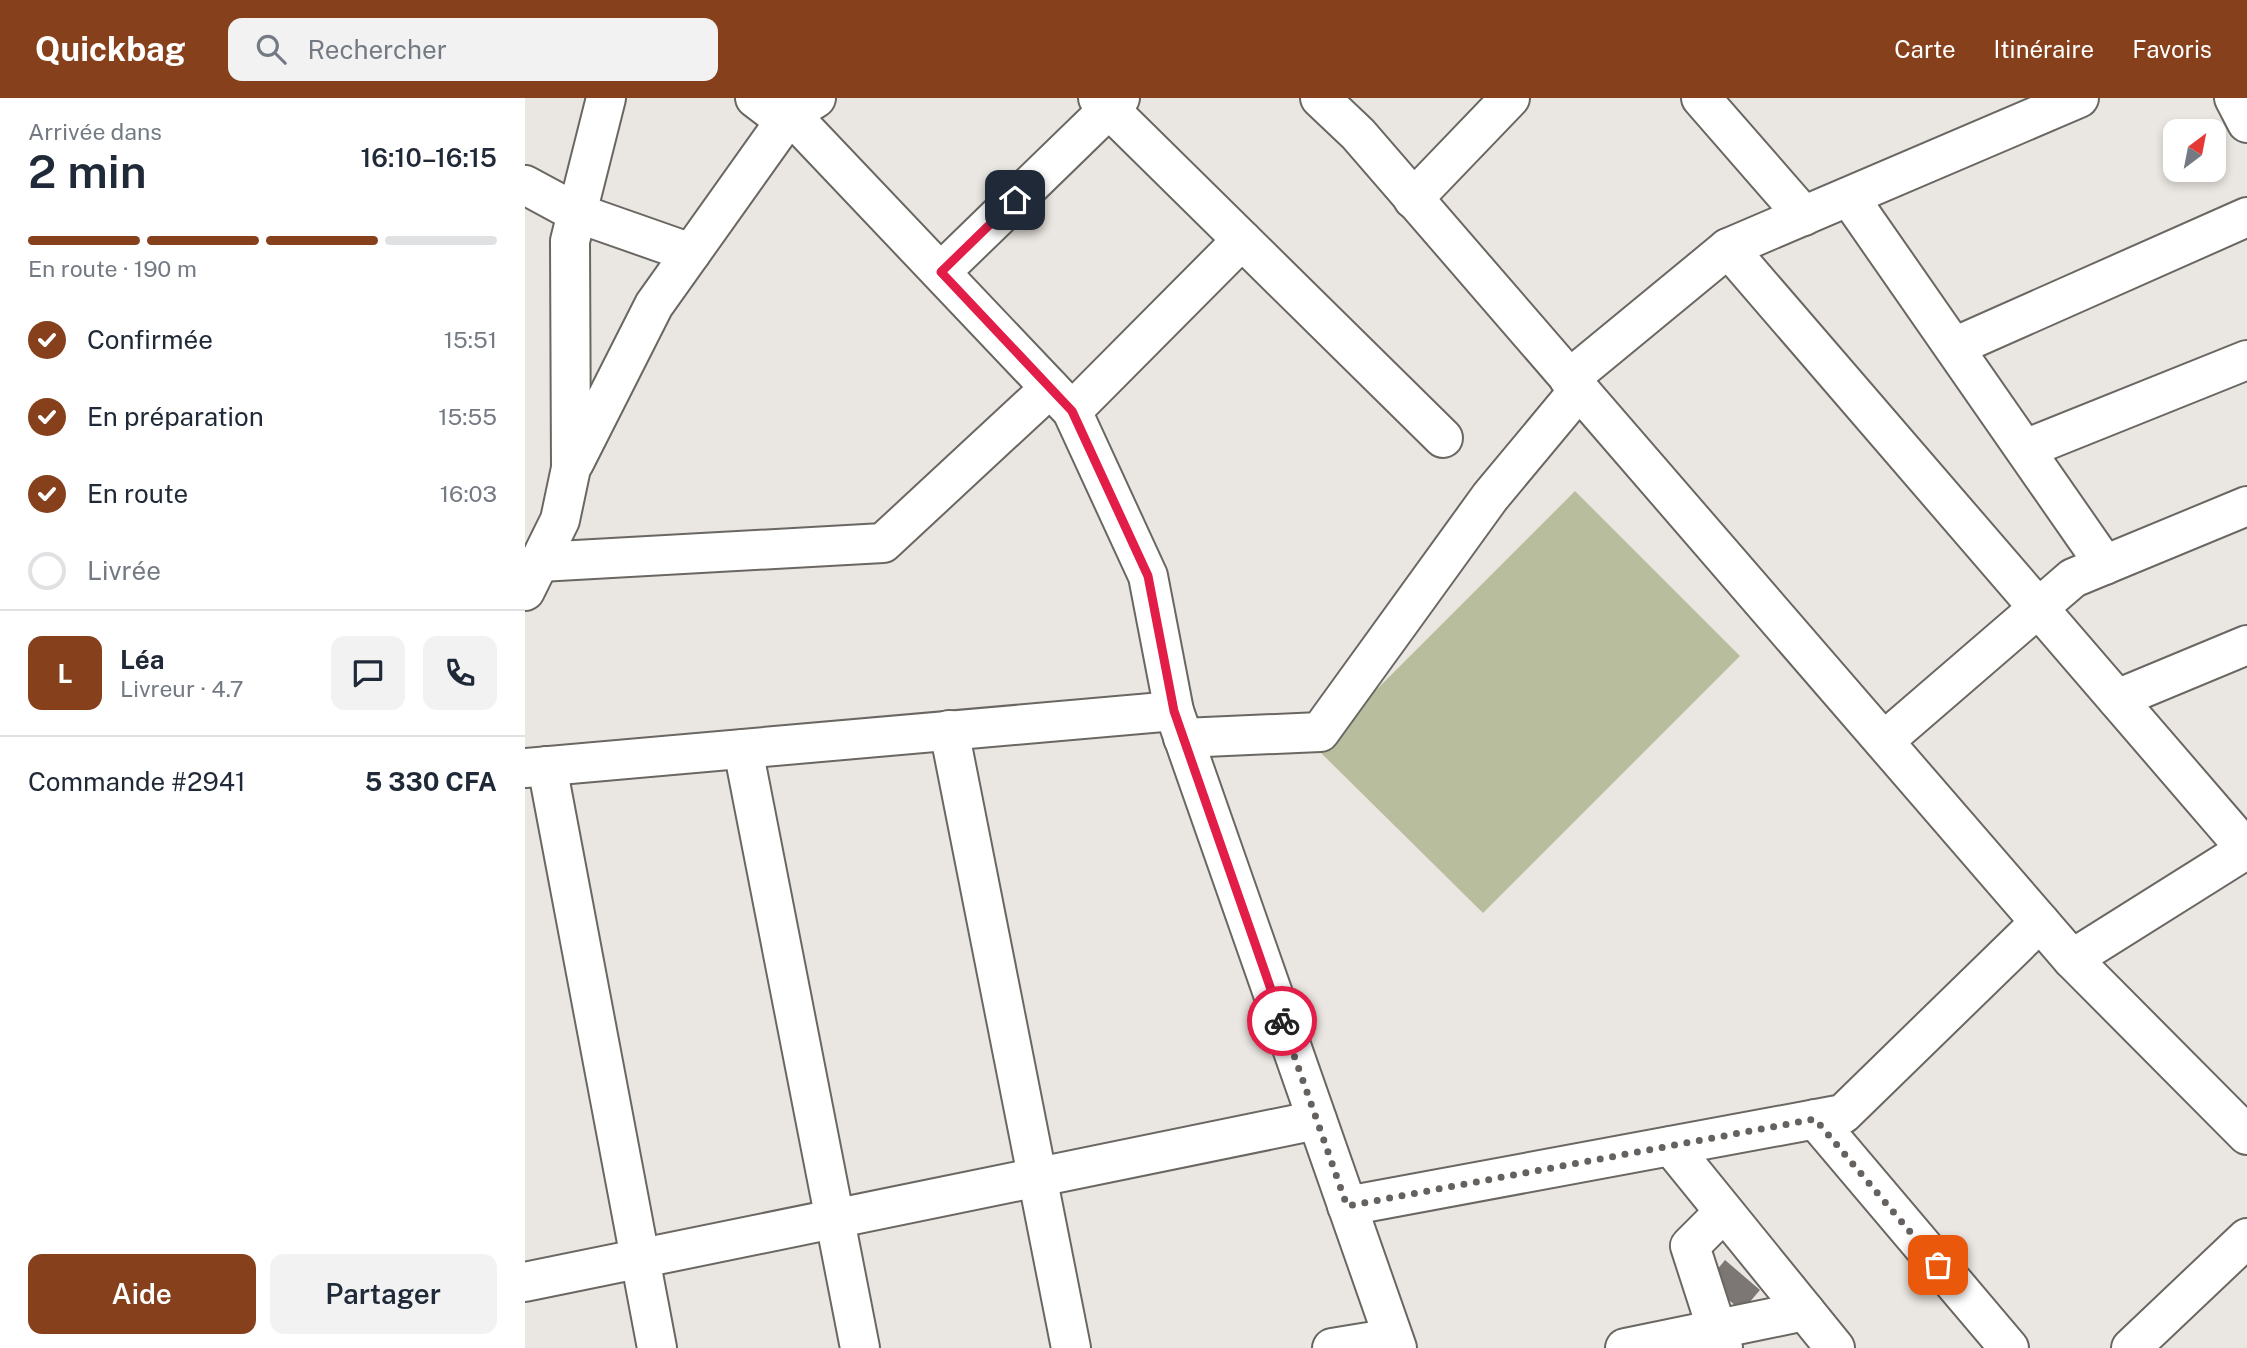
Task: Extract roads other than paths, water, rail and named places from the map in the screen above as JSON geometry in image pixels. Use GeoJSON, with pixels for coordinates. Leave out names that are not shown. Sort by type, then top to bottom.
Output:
{"type":"FeatureCollection","features":[{"type":"Feature","properties":{"kind":"street"},"geometry":{"type":"LineString","coordinates":[[532,577],[560,520],[571,468],[570,241],[606,98]]}},
{"type":"Feature","properties":{"kind":"street"},"geometry":{"type":"LineString","coordinates":[[755,98],[797,111],[941,272],[1061,400],[1148,576],[1179,724],[1395,1343],[1332,1348]]}},
{"type":"Feature","properties":{"kind":"street"},"geometry":{"type":"LineString","coordinates":[[1320,98],[1358,134],[2072,959],[2247,1135]]}},
{"type":"Feature","properties":{"kind":"street"},"geometry":{"type":"LineString","coordinates":[[1413,199],[1510,98]]}},
{"type":"Feature","properties":{"kind":"street"},"geometry":{"type":"LineString","coordinates":[[1701,98],[1804,216]]}},
{"type":"Feature","properties":{"kind":"street"},"geometry":{"type":"LineString","coordinates":[[657,1348],[536,767],[949,730],[1179,724],[1320,732],[1574,385],[1728,248],[2079,98]]}},
{"type":"Feature","properties":{"kind":"street"},"geometry":{"type":"LineString","coordinates":[[2234,98],[2247,123]]}},
{"type":"Feature","properties":{"kind":"street"},"geometry":{"type":"LineString","coordinates":[[941,272],[1109,102],[1242,240],[1443,438]]}},
{"type":"Feature","properties":{"kind":"street"},"geometry":{"type":"LineString","coordinates":[[571,468],[654,304],[797,111]]}},
{"type":"Feature","properties":{"kind":"street"},"geometry":{"type":"LineString","coordinates":[[525,185],[577,213],[691,253]]}},
{"type":"Feature","properties":{"kind":"street"},"geometry":{"type":"LineString","coordinates":[[1849,197],[2105,565]]}},
{"type":"Feature","properties":{"kind":"street"},"geometry":{"type":"LineString","coordinates":[[1954,347],[2247,217]]}},
{"type":"Feature","properties":{"kind":"street"},"geometry":{"type":"LineString","coordinates":[[532,577],[883,542],[1061,400],[1242,240]]}},
{"type":"Feature","properties":{"kind":"street"},"geometry":{"type":"LineString","coordinates":[[1728,248],[2247,850],[2072,959]]}},
{"type":"Feature","properties":{"kind":"street"},"geometry":{"type":"LineString","coordinates":[[2025,449],[2247,360]]}},
{"type":"Feature","properties":{"kind":"street"},"geometry":{"type":"LineString","coordinates":[[1884,741],[2073,578],[2247,506]]}},
{"type":"Feature","properties":{"kind":"street"},"geometry":{"type":"LineString","coordinates":[[2117,699],[2247,645]]}},
{"type":"Feature","properties":{"kind":"street"},"geometry":{"type":"LineString","coordinates":[[949,730],[1071,1348]]}},
{"type":"Feature","properties":{"kind":"street"},"geometry":{"type":"LineString","coordinates":[[743,749],[860,1348]]}},
{"type":"Feature","properties":{"kind":"street"},"geometry":{"type":"LineString","coordinates":[[1347,1206],[1843,1114],[2040,922]]}},
{"type":"Feature","properties":{"kind":"street"},"geometry":{"type":"LineString","coordinates":[[525,1282],[1317,1119]]}},
{"type":"Feature","properties":{"kind":"street"},"geometry":{"type":"LineString","coordinates":[[1815,1119],[2009,1348]]}},
{"type":"Feature","properties":{"kind":"street"},"geometry":{"type":"LineString","coordinates":[[1671,1146],[1835,1348]]}},
{"type":"Feature","properties":{"kind":"street"},"geometry":{"type":"LineString","coordinates":[[1720,1338],[1690,1246],[1724,1212]]}},
{"type":"Feature","properties":{"kind":"street"},"geometry":{"type":"LineString","coordinates":[[2131,1348],[2247,1238]]}},
{"type":"Feature","properties":{"kind":"street"},"geometry":{"type":"LineString","coordinates":[[1625,1348],[1720,1338],[1805,1311]]}}]}
